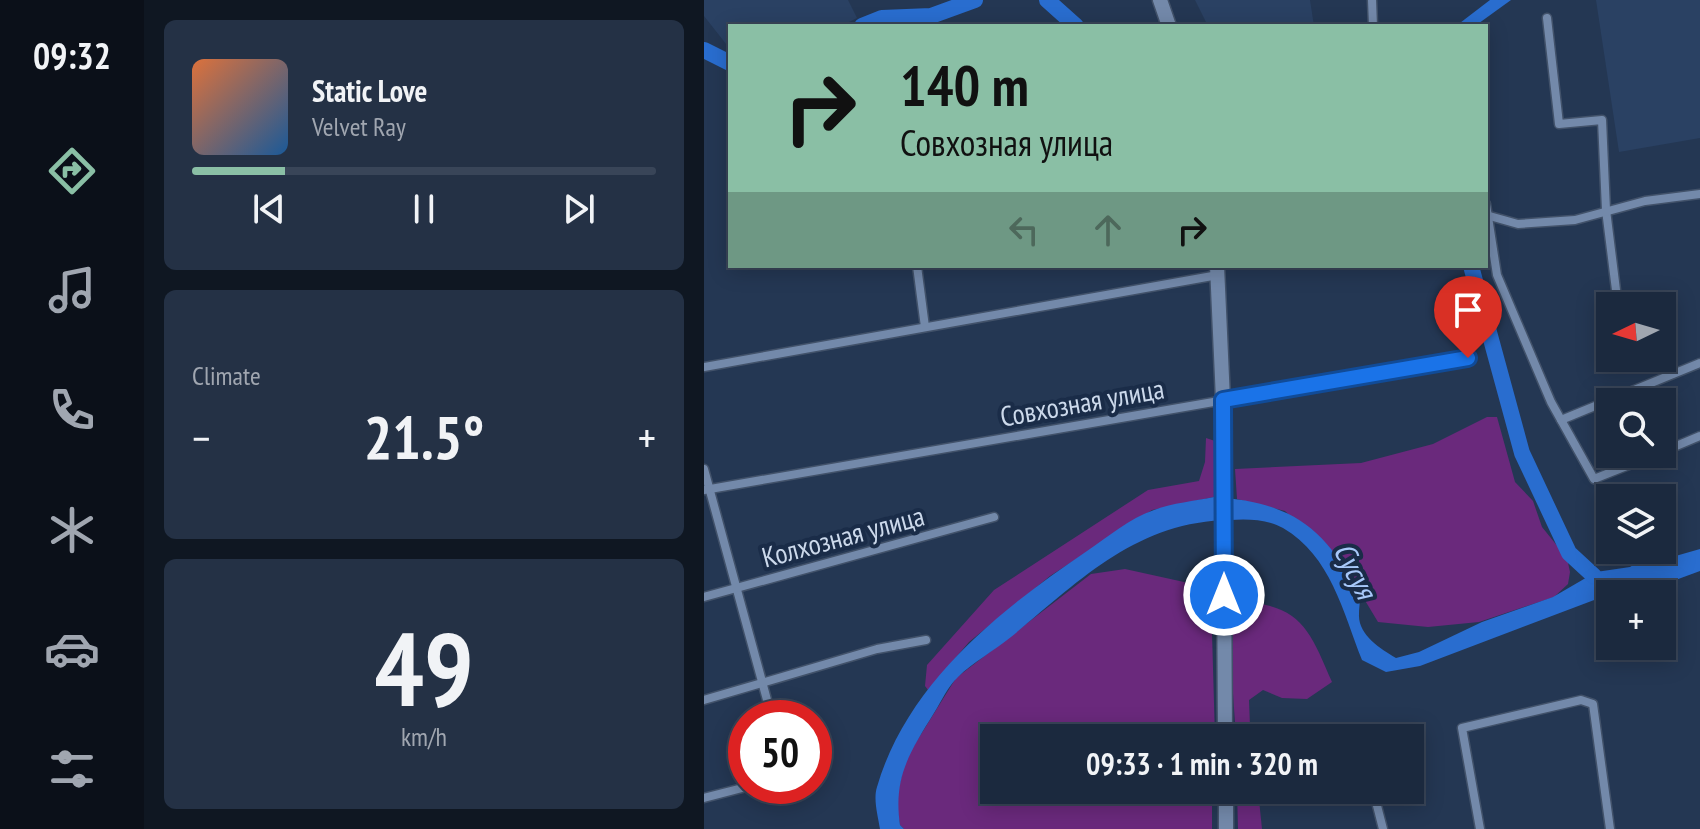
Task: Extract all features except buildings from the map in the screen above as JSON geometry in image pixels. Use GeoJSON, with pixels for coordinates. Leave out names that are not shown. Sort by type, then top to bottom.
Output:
{"type":"FeatureCollection","features":[{"type":"Feature","properties":{"kind":"main road"},"geometry":{"type":"LineString","coordinates":[[1160,0],[1168,24]]}},
{"type":"Feature","properties":{"kind":"main road"},"geometry":{"type":"LineString","coordinates":[[1217,270],[1223,400],[1225,724]]}},
{"type":"Feature","properties":{"kind":"main road"},"geometry":{"type":"LineString","coordinates":[[1226,804],[1226,829]]}},
{"type":"Feature","properties":{"kind":"street"},"geometry":{"type":"LineString","coordinates":[[1372,0],[1373,24]]}},
{"type":"Feature","properties":{"kind":"street"},"geometry":{"type":"LineString","coordinates":[[1547,18],[1559,124],[1602,120],[1606,210],[1616,292]]}},
{"type":"Feature","properties":{"kind":"street"},"geometry":{"type":"LineString","coordinates":[[1488,215],[1518,224],[1575,220],[1606,210],[1700,194]]}},
{"type":"Feature","properties":{"kind":"street"},"geometry":{"type":"LineString","coordinates":[[1488,221],[1497,275],[1561,420],[1594,479],[1622,468]]}},
{"type":"Feature","properties":{"kind":"street"},"geometry":{"type":"LineString","coordinates":[[917,268],[925,327]]}},
{"type":"Feature","properties":{"kind":"street"},"geometry":{"type":"LineString","coordinates":[[704,367],[1217,270]]}},
{"type":"Feature","properties":{"kind":"street","name":"Совхозная улица"},"geometry":{"type":"LineString","coordinates":[[706,489],[1468,358]]}},
{"type":"Feature","properties":{"kind":"street"},"geometry":{"type":"LineString","coordinates":[[1561,420],[1700,363]]}},
{"type":"Feature","properties":{"kind":"street"},"geometry":{"type":"LineString","coordinates":[[1676,446],[1700,436]]}},
{"type":"Feature","properties":{"kind":"street"},"geometry":{"type":"LineString","coordinates":[[704,469],[706,489],[767,700]]}},
{"type":"Feature","properties":{"kind":"street","name":"Колхозная улица"},"geometry":{"type":"LineString","coordinates":[[704,597],[994,517]]}},
{"type":"Feature","properties":{"kind":"street"},"geometry":{"type":"LineString","coordinates":[[704,700],[877,649],[926,640]]}},
{"type":"Feature","properties":{"kind":"street"},"geometry":{"type":"LineString","coordinates":[[1480,829],[1462,728],[1581,700],[1593,704],[1610,829]]}},
{"type":"Feature","properties":{"kind":"street"},"geometry":{"type":"LineString","coordinates":[[704,798],[728,792]]}},
{"type":"Feature","properties":{"kind":"street"},"geometry":{"type":"LineString","coordinates":[[1377,804],[1383,829]]}},
{"type":"Feature","properties":{"kind":"shaded area"},"geometry":{"type":"Polygon","coordinates":[[[704,0],[848,0],[857,18],[845,24],[728,24],[728,46],[704,16],[704,0]]]}},
{"type":"Feature","properties":{"kind":"shaded area"},"geometry":{"type":"Polygon","coordinates":[[[1195,0],[1310,0],[1314,24],[1207,24],[1195,0]]]}},
{"type":"Feature","properties":{"kind":"shaded area"},"geometry":{"type":"Polygon","coordinates":[[[1596,0],[1700,0],[1700,138],[1619,152],[1596,0]]]}},
{"type":"Feature","properties":{"kind":"shaded area"},"geometry":{"type":"Polygon","coordinates":[[[1487,417],[1497,417],[1515,482],[1533,501],[1542,527],[1567,558],[1570,572],[1568,584],[1554,597],[1479,622],[1428,627],[1378,622],[1346,569],[1285,511],[1237,499],[1235,469],[1361,463],[1433,444],[1487,417]]]}},
{"type":"Feature","properties":{"kind":"shaded area"},"geometry":{"type":"Polygon","coordinates":[[[1206,438],[1215,441],[1214,497],[1152,510],[1050,576],[969,642],[928,690],[925,686],[927,665],[994,590],[1148,490],[1199,481],[1205,462],[1206,438]]]}},
{"type":"Feature","properties":{"kind":"shaded area"},"geometry":{"type":"Polygon","coordinates":[[[1125,569],[1184,582],[1211,598],[1215,724],[980,724],[980,804],[1212,804],[1212,829],[904,829],[900,825],[896,801],[905,760],[956,678],[1091,574],[1125,569]]]}},
{"type":"Feature","properties":{"kind":"shaded area"},"geometry":{"type":"Polygon","coordinates":[[[1234,601],[1256,603],[1288,613],[1299,622],[1316,646],[1332,682],[1307,699],[1282,698],[1263,690],[1249,700],[1250,724],[1235,724],[1231,664],[1234,601]]]}},
{"type":"Feature","properties":{"kind":"shaded area"},"geometry":{"type":"Polygon","coordinates":[[[1237,804],[1259,804],[1262,829],[1238,829],[1237,804]]]}},
{"type":"Feature","properties":{"kind":"water"},"geometry":{"type":"Polygon","coordinates":[[[1490,0],[1511,0],[1478,24],[1459,24],[1490,0]]]}},
{"type":"Feature","properties":{"kind":"water"},"geometry":{"type":"Polygon","coordinates":[[[1214,497],[1240,500],[1284,512],[1302,522],[1333,551],[1346,571],[1358,594],[1360,622],[1366,635],[1396,658],[1419,652],[1482,622],[1553,597],[1596,572],[1635,564],[1676,564],[1676,556],[1700,549],[1700,571],[1676,580],[1596,580],[1596,599],[1420,666],[1386,672],[1362,660],[1324,569],[1299,540],[1283,528],[1264,521],[1237,520],[1197,523],[1166,531],[1111,558],[954,681],[905,766],[898,808],[900,825],[904,829],[880,829],[876,792],[891,749],[910,714],[961,652],[1022,598],[1128,523],[1145,513],[1214,497]]]}},
{"type":"Feature","properties":{"kind":"waterway"},"geometry":{"type":"LineString","coordinates":[[867,24],[882,18],[931,16],[975,0]]}},
{"type":"Feature","properties":{"kind":"waterway"},"geometry":{"type":"LineString","coordinates":[[1047,0],[1074,24]]}},
{"type":"Feature","properties":{"kind":"waterway"},"geometry":{"type":"LineString","coordinates":[[704,50],[728,62]]}},
{"type":"Feature","properties":{"kind":"waterway"},"geometry":{"type":"LineString","coordinates":[[1472,268],[1522,453],[1569,553],[1594,576]]}},
{"type":"Feature","properties":{"kind":"route"},"geometry":{"type":"LineString","coordinates":[[1224,595],[1223,400],[1468,358]]}},
{"type":"Feature","properties":{"kind":"water label","name":"Сусуя"},"geometry":{"type":"Point","coordinates":[1356,570]}}]}
